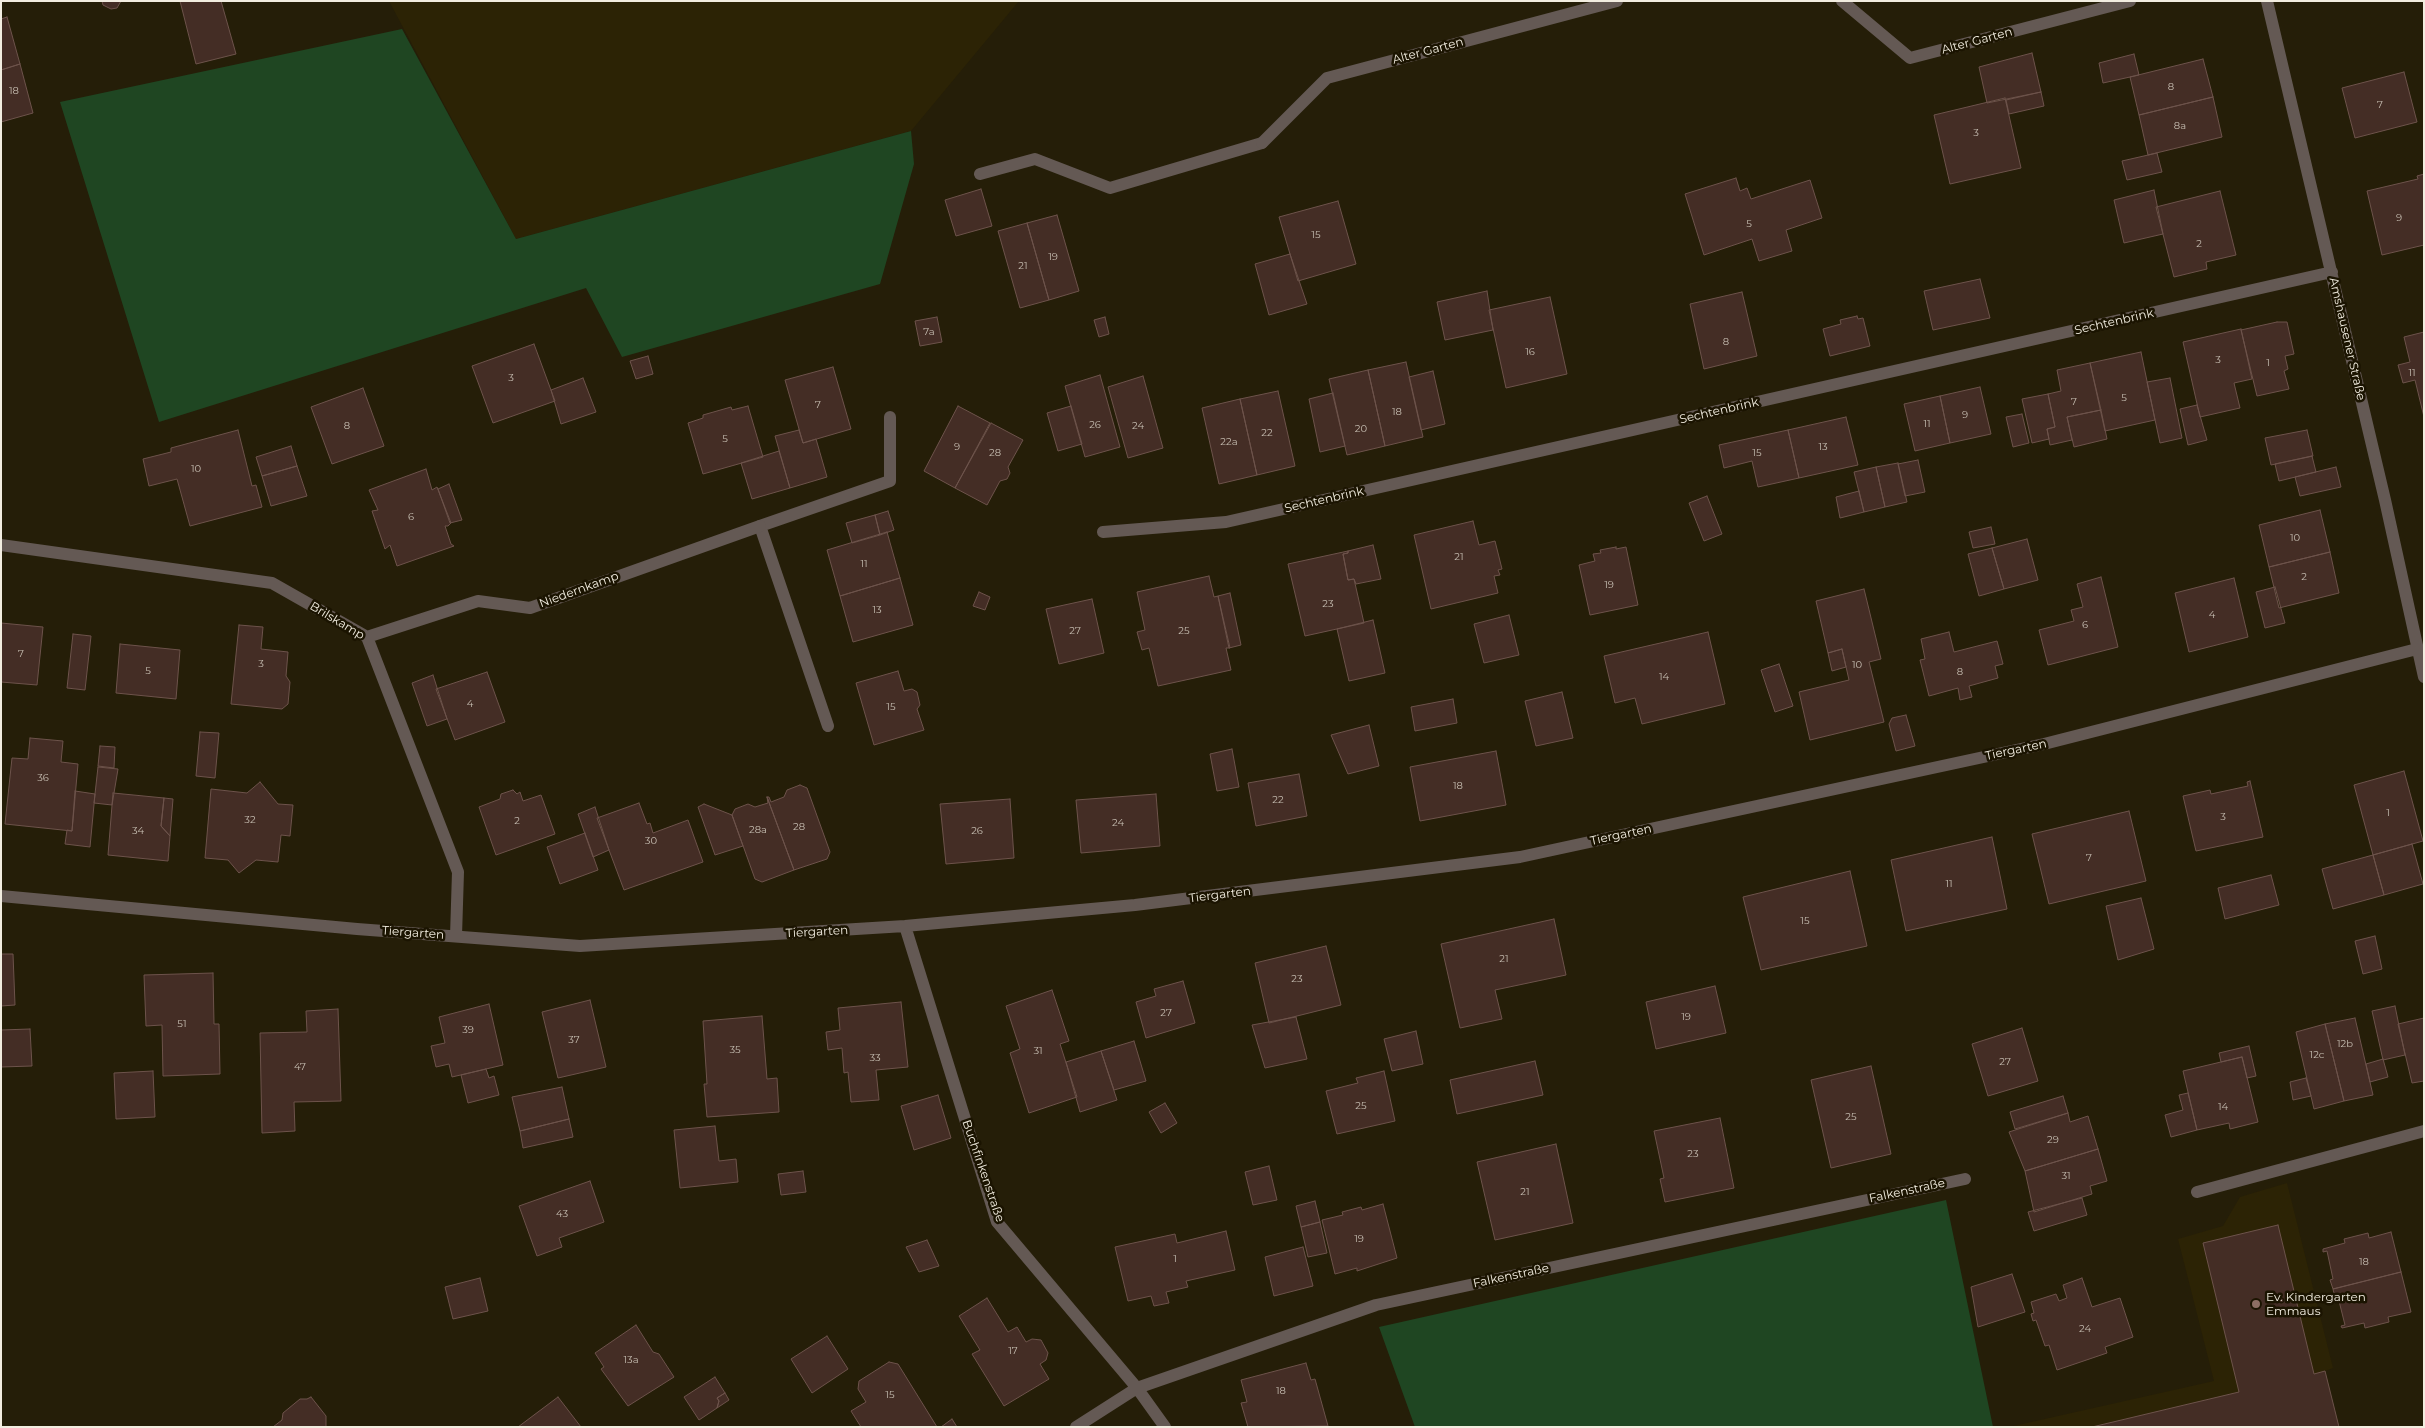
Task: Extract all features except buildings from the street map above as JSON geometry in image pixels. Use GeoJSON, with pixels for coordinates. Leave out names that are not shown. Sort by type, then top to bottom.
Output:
{"type":"FeatureCollection","features":[{"type":"Feature","properties":{"kind":"street","name":"Alter Garten"},"geometry":{"type":"LineString","coordinates":[[980,174],[1035,159],[1110,188],[1262,143],[1327,78],[1617,1]]}},
{"type":"Feature","properties":{"kind":"street","name":"Alter Garten"},"geometry":{"type":"LineString","coordinates":[[1842,1],[1910,58],[2130,1]]}},
{"type":"Feature","properties":{"kind":"street","name":"Amshausener Straße"},"geometry":{"type":"LineString","coordinates":[[2267,1],[2332,272],[2424,677]]}},
{"type":"Feature","properties":{"kind":"street","name":"Sechtenbrink"},"geometry":{"type":"LineString","coordinates":[[1103,532],[1226,522],[2332,272]]}},
{"type":"Feature","properties":{"kind":"street","name":"Niedernkamp"},"geometry":{"type":"LineString","coordinates":[[367,637],[478,601],[530,608],[890,480],[890,417]]}},
{"type":"Feature","properties":{"kind":"street"},"geometry":{"type":"LineString","coordinates":[[760,526],[828,726]]}},
{"type":"Feature","properties":{"kind":"street","name":"Brilskamp"},"geometry":{"type":"LineString","coordinates":[[1,545],[272,583],[367,637],[458,872],[456,936]]}},
{"type":"Feature","properties":{"kind":"street","name":"Tiergarten"},"geometry":{"type":"LineString","coordinates":[[1,896],[357,929],[580,946],[905,926],[1134,905],[1520,857],[2044,744],[2417,649]]}},
{"type":"Feature","properties":{"kind":"street","name":"Buchfinkenstraße"},"geometry":{"type":"LineString","coordinates":[[905,926],[997,1222],[1137,1388],[1165,1427]]}},
{"type":"Feature","properties":{"kind":"street"},"geometry":{"type":"LineString","coordinates":[[2197,1192],[2424,1131]]}},
{"type":"Feature","properties":{"kind":"street","name":"Falkenstraße"},"geometry":{"type":"LineString","coordinates":[[1076,1427],[1137,1388],[1376,1305],[1965,1179]]}},
{"type":"Feature","properties":{"kind":"shaded area"},"geometry":{"type":"Polygon","coordinates":[[[389,1],[1019,1],[911,131],[516,239],[389,1]]]}},
{"type":"Feature","properties":{"kind":"shaded area","name":"Ev. Kindergarten Emmaus"},"geometry":{"type":"Polygon","coordinates":[[[2287,1183],[2333,1368],[2325,1371],[2339,1427],[2009,1427],[2214,1381],[2178,1239],[2223,1226],[2240,1197],[2287,1183]]]}},
{"type":"Feature","properties":{"kind":"green space"},"geometry":{"type":"Polygon","coordinates":[[[402,29],[516,239],[911,131],[914,164],[880,284],[622,357],[586,288],[159,422],[60,102],[402,29]]]}},
{"type":"Feature","properties":{"kind":"green space"},"geometry":{"type":"Polygon","coordinates":[[[1946,1200],[1993,1427],[1415,1427],[1379,1327],[1946,1200]]]}},
{"type":"Feature","properties":{"kind":"place","name":"Ev. Kindergarten Emmaus"},"geometry":{"type":"Point","coordinates":[2256,1304]}}]}
